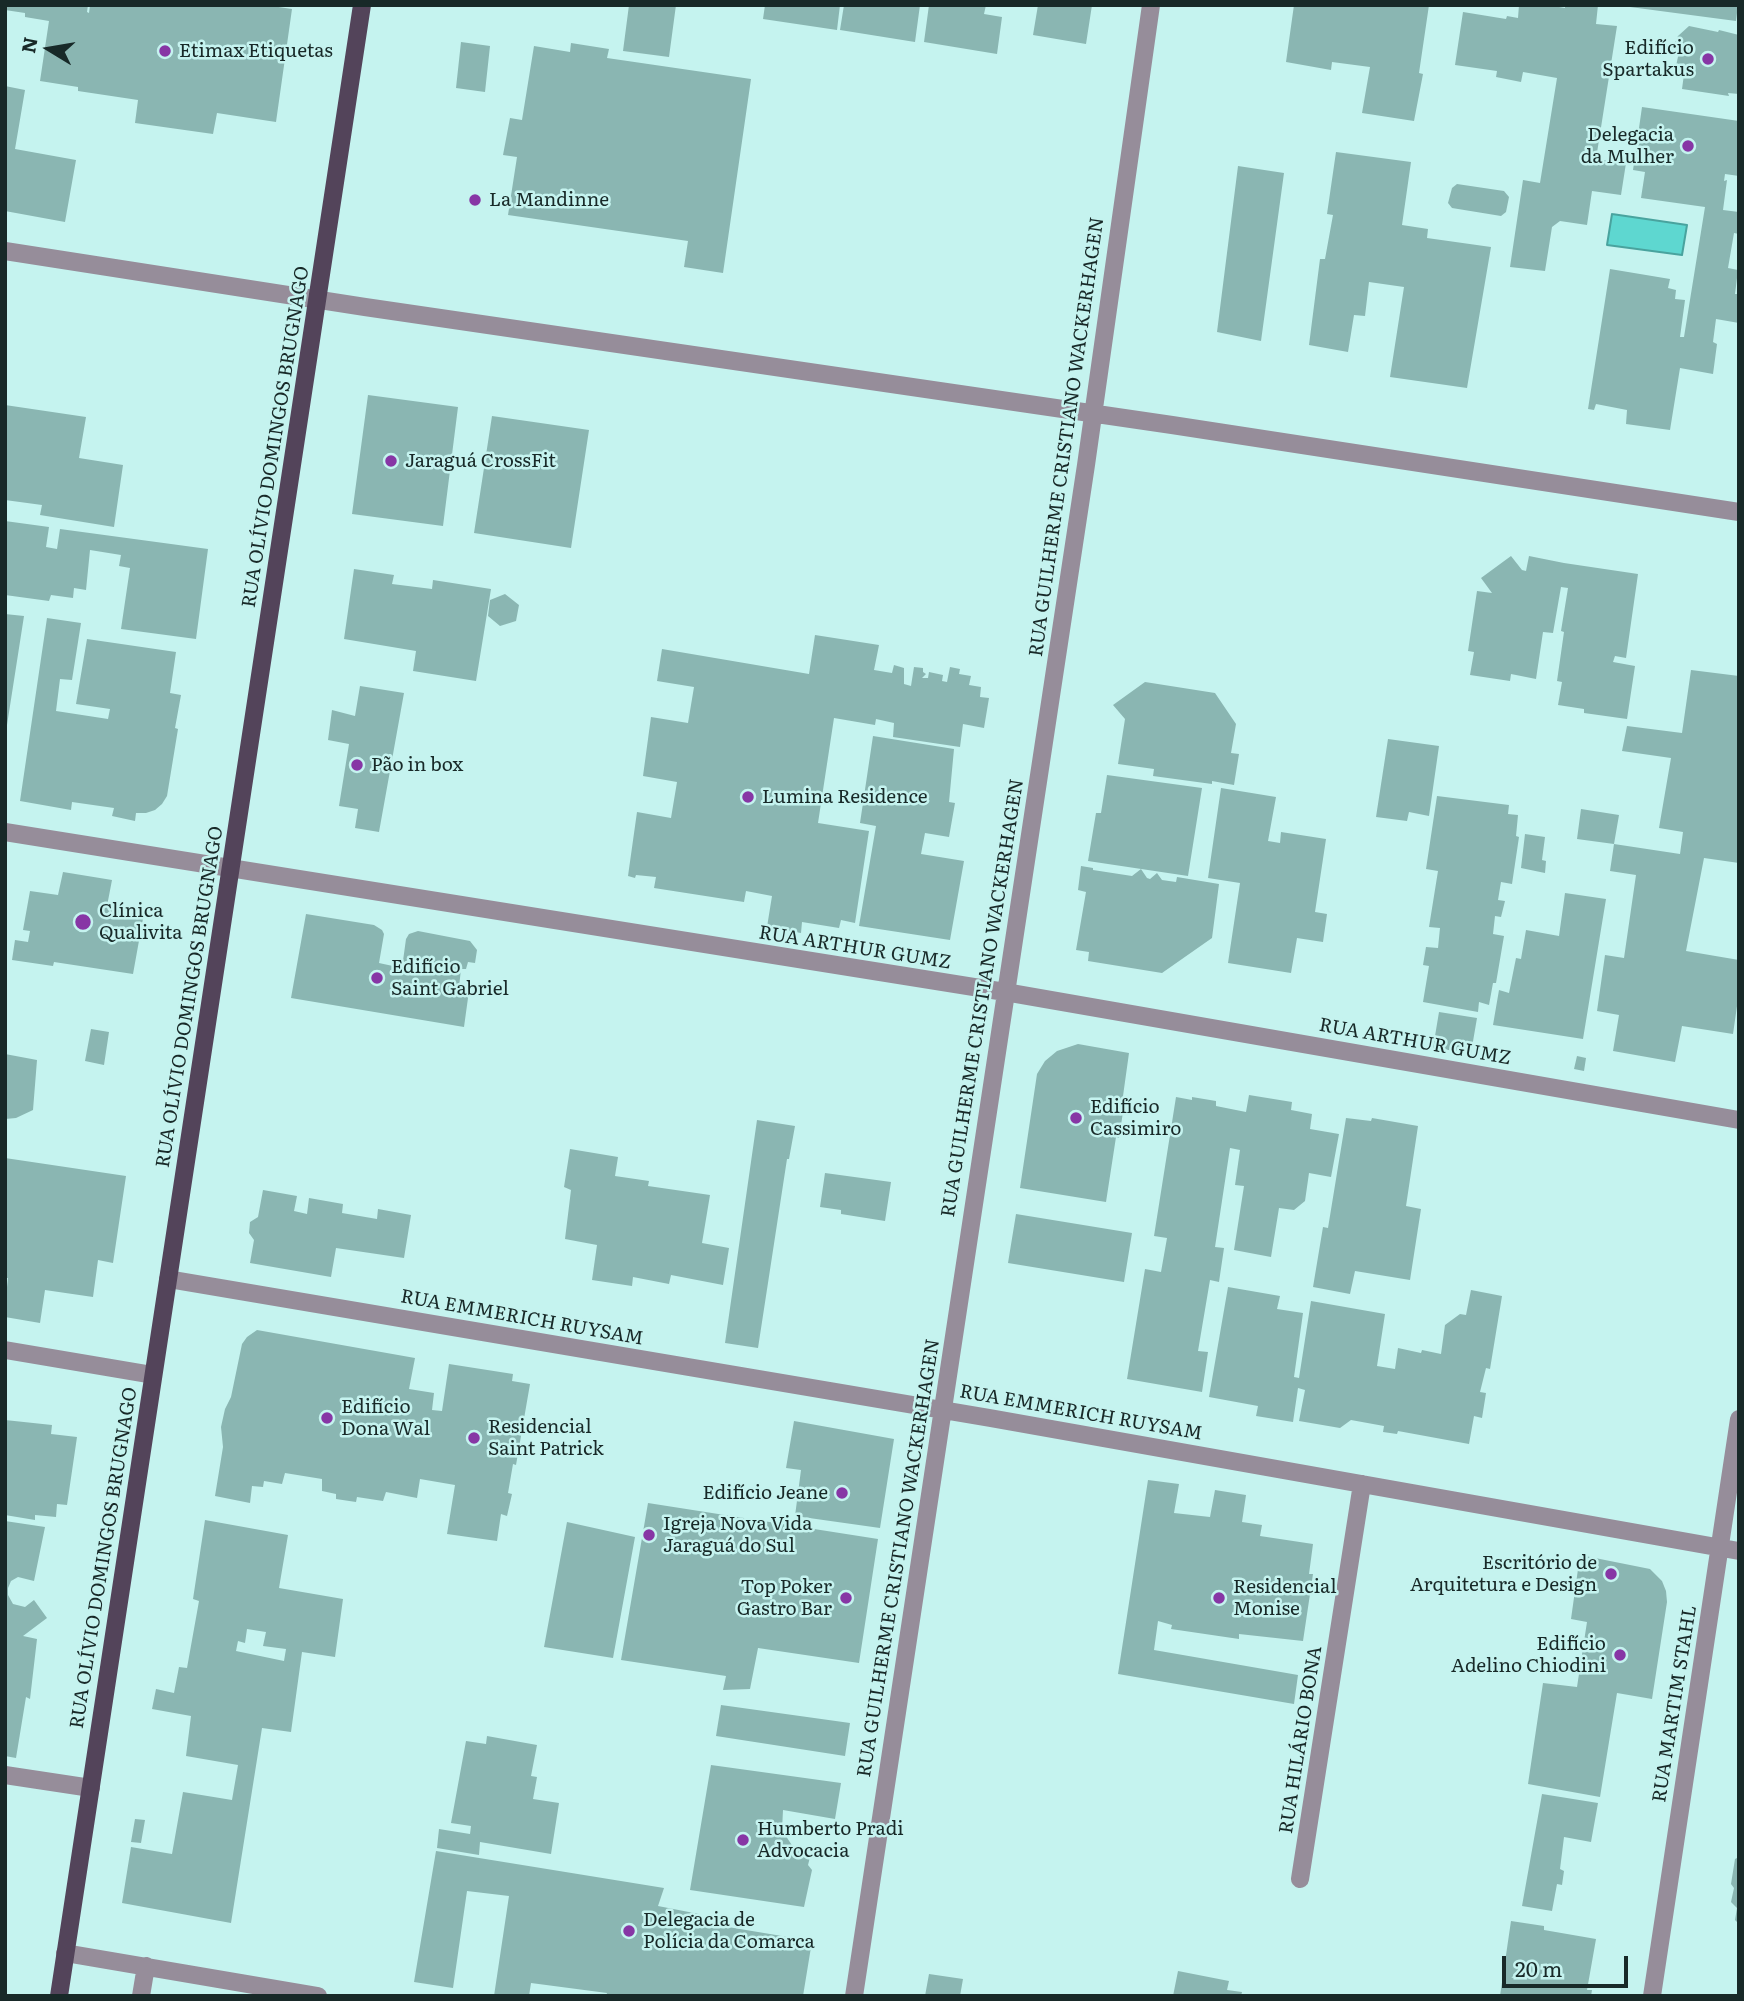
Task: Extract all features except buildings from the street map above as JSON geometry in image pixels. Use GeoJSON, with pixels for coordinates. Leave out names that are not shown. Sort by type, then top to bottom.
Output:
{"type":"FeatureCollection","features":[{"type":"Feature","properties":{"kind":"main road","name":"RUA OLÍVIO DOMINGOS BRUGNAGO"},"geometry":{"type":"LineString","coordinates":[[59,1996],[362,5]]}},
{"type":"Feature","properties":{"kind":"street","name":"RUA GUILHERME CRISTIANO WACKERHAGEN"},"geometry":{"type":"LineString","coordinates":[[854,1996],[1093,414],[1151,5]]}},
{"type":"Feature","properties":{"kind":"street"},"geometry":{"type":"LineString","coordinates":[[5,251],[1739,512]]}},
{"type":"Feature","properties":{"kind":"street","name":"RUA ARTHUR GUMZ"},"geometry":{"type":"LineString","coordinates":[[5,832],[1005,992],[1739,1120]]}},
{"type":"Feature","properties":{"kind":"street","name":"RUA EMMERICH RUYSAM"},"geometry":{"type":"LineString","coordinates":[[168,1279],[942,1410],[1739,1551]]}},
{"type":"Feature","properties":{"kind":"street"},"geometry":{"type":"LineString","coordinates":[[5,1350],[153,1375]]}},
{"type":"Feature","properties":{"kind":"street","name":"RUA MARTIM STAHL"},"geometry":{"type":"LineString","coordinates":[[1652,1996],[1739,1419]]}},
{"type":"Feature","properties":{"kind":"street","name":"RUA HILÁRIO BONA"},"geometry":{"type":"LineString","coordinates":[[1300,1879],[1362,1483]]}},
{"type":"Feature","properties":{"kind":"street"},"geometry":{"type":"LineString","coordinates":[[5,1774],[91,1788]]}},
{"type":"Feature","properties":{"kind":"street"},"geometry":{"type":"LineString","coordinates":[[65,1953],[318,1996]]}},
{"type":"Feature","properties":{"kind":"street"},"geometry":{"type":"LineString","coordinates":[[141,1996],[146,1966]]}},
{"type":"Feature","properties":{"kind":"water"},"geometry":{"type":"Polygon","coordinates":[[[1612,214],[1687,225],[1682,255],[1607,245],[1612,214]]]}},
{"type":"Feature","properties":{"kind":"place","name":"Etimax Etiquetas"},"geometry":{"type":"Point","coordinates":[165,51]}},
{"type":"Feature","properties":{"kind":"place","name":"Edifício Spartakus"},"geometry":{"type":"Point","coordinates":[1708,59]}},
{"type":"Feature","properties":{"kind":"place","name":"Delegacia da Mulher"},"geometry":{"type":"Point","coordinates":[1688,146]}},
{"type":"Feature","properties":{"kind":"place","name":"La Mandinne"},"geometry":{"type":"Point","coordinates":[475,200]}},
{"type":"Feature","properties":{"kind":"place","name":"Jaraguá CrossFit"},"geometry":{"type":"Point","coordinates":[391,461]}},
{"type":"Feature","properties":{"kind":"place","name":"Pão in box"},"geometry":{"type":"Point","coordinates":[357,765]}},
{"type":"Feature","properties":{"kind":"place","name":"Lumina Residence"},"geometry":{"type":"Point","coordinates":[748,797]}},
{"type":"Feature","properties":{"kind":"place","name":"Clínica Qualivita"},"geometry":{"type":"Point","coordinates":[83,922]}},
{"type":"Feature","properties":{"kind":"place","name":"Edifício Saint Gabriel"},"geometry":{"type":"Point","coordinates":[377,978]}},
{"type":"Feature","properties":{"kind":"place","name":"Edifício Cassimiro"},"geometry":{"type":"Point","coordinates":[1076,1118]}},
{"type":"Feature","properties":{"kind":"place","name":"Edifício Dona Wal"},"geometry":{"type":"Point","coordinates":[327,1418]}},
{"type":"Feature","properties":{"kind":"place","name":"Residencial Saint Patrick"},"geometry":{"type":"Point","coordinates":[474,1438]}},
{"type":"Feature","properties":{"kind":"place","name":"Edifício Jeane"},"geometry":{"type":"Point","coordinates":[842,1493]}},
{"type":"Feature","properties":{"kind":"place","name":"Igreja Nova Vida Jaraguá do Sul"},"geometry":{"type":"Point","coordinates":[649,1535]}},
{"type":"Feature","properties":{"kind":"place","name":"Escritório de Arquitetura e Design"},"geometry":{"type":"Point","coordinates":[1611,1574]}},
{"type":"Feature","properties":{"kind":"place","name":"Top Poker Gastro Bar"},"geometry":{"type":"Point","coordinates":[846,1598]}},
{"type":"Feature","properties":{"kind":"place","name":"Residencial Monise"},"geometry":{"type":"Point","coordinates":[1219,1598]}},
{"type":"Feature","properties":{"kind":"place","name":"Edifício Adelino Chiodini"},"geometry":{"type":"Point","coordinates":[1620,1655]}},
{"type":"Feature","properties":{"kind":"place","name":"Humberto Pradi Advocacia"},"geometry":{"type":"Point","coordinates":[743,1840]}},
{"type":"Feature","properties":{"kind":"place","name":"Delegacia de Polícia da Comarca"},"geometry":{"type":"Point","coordinates":[629,1931]}}]}
